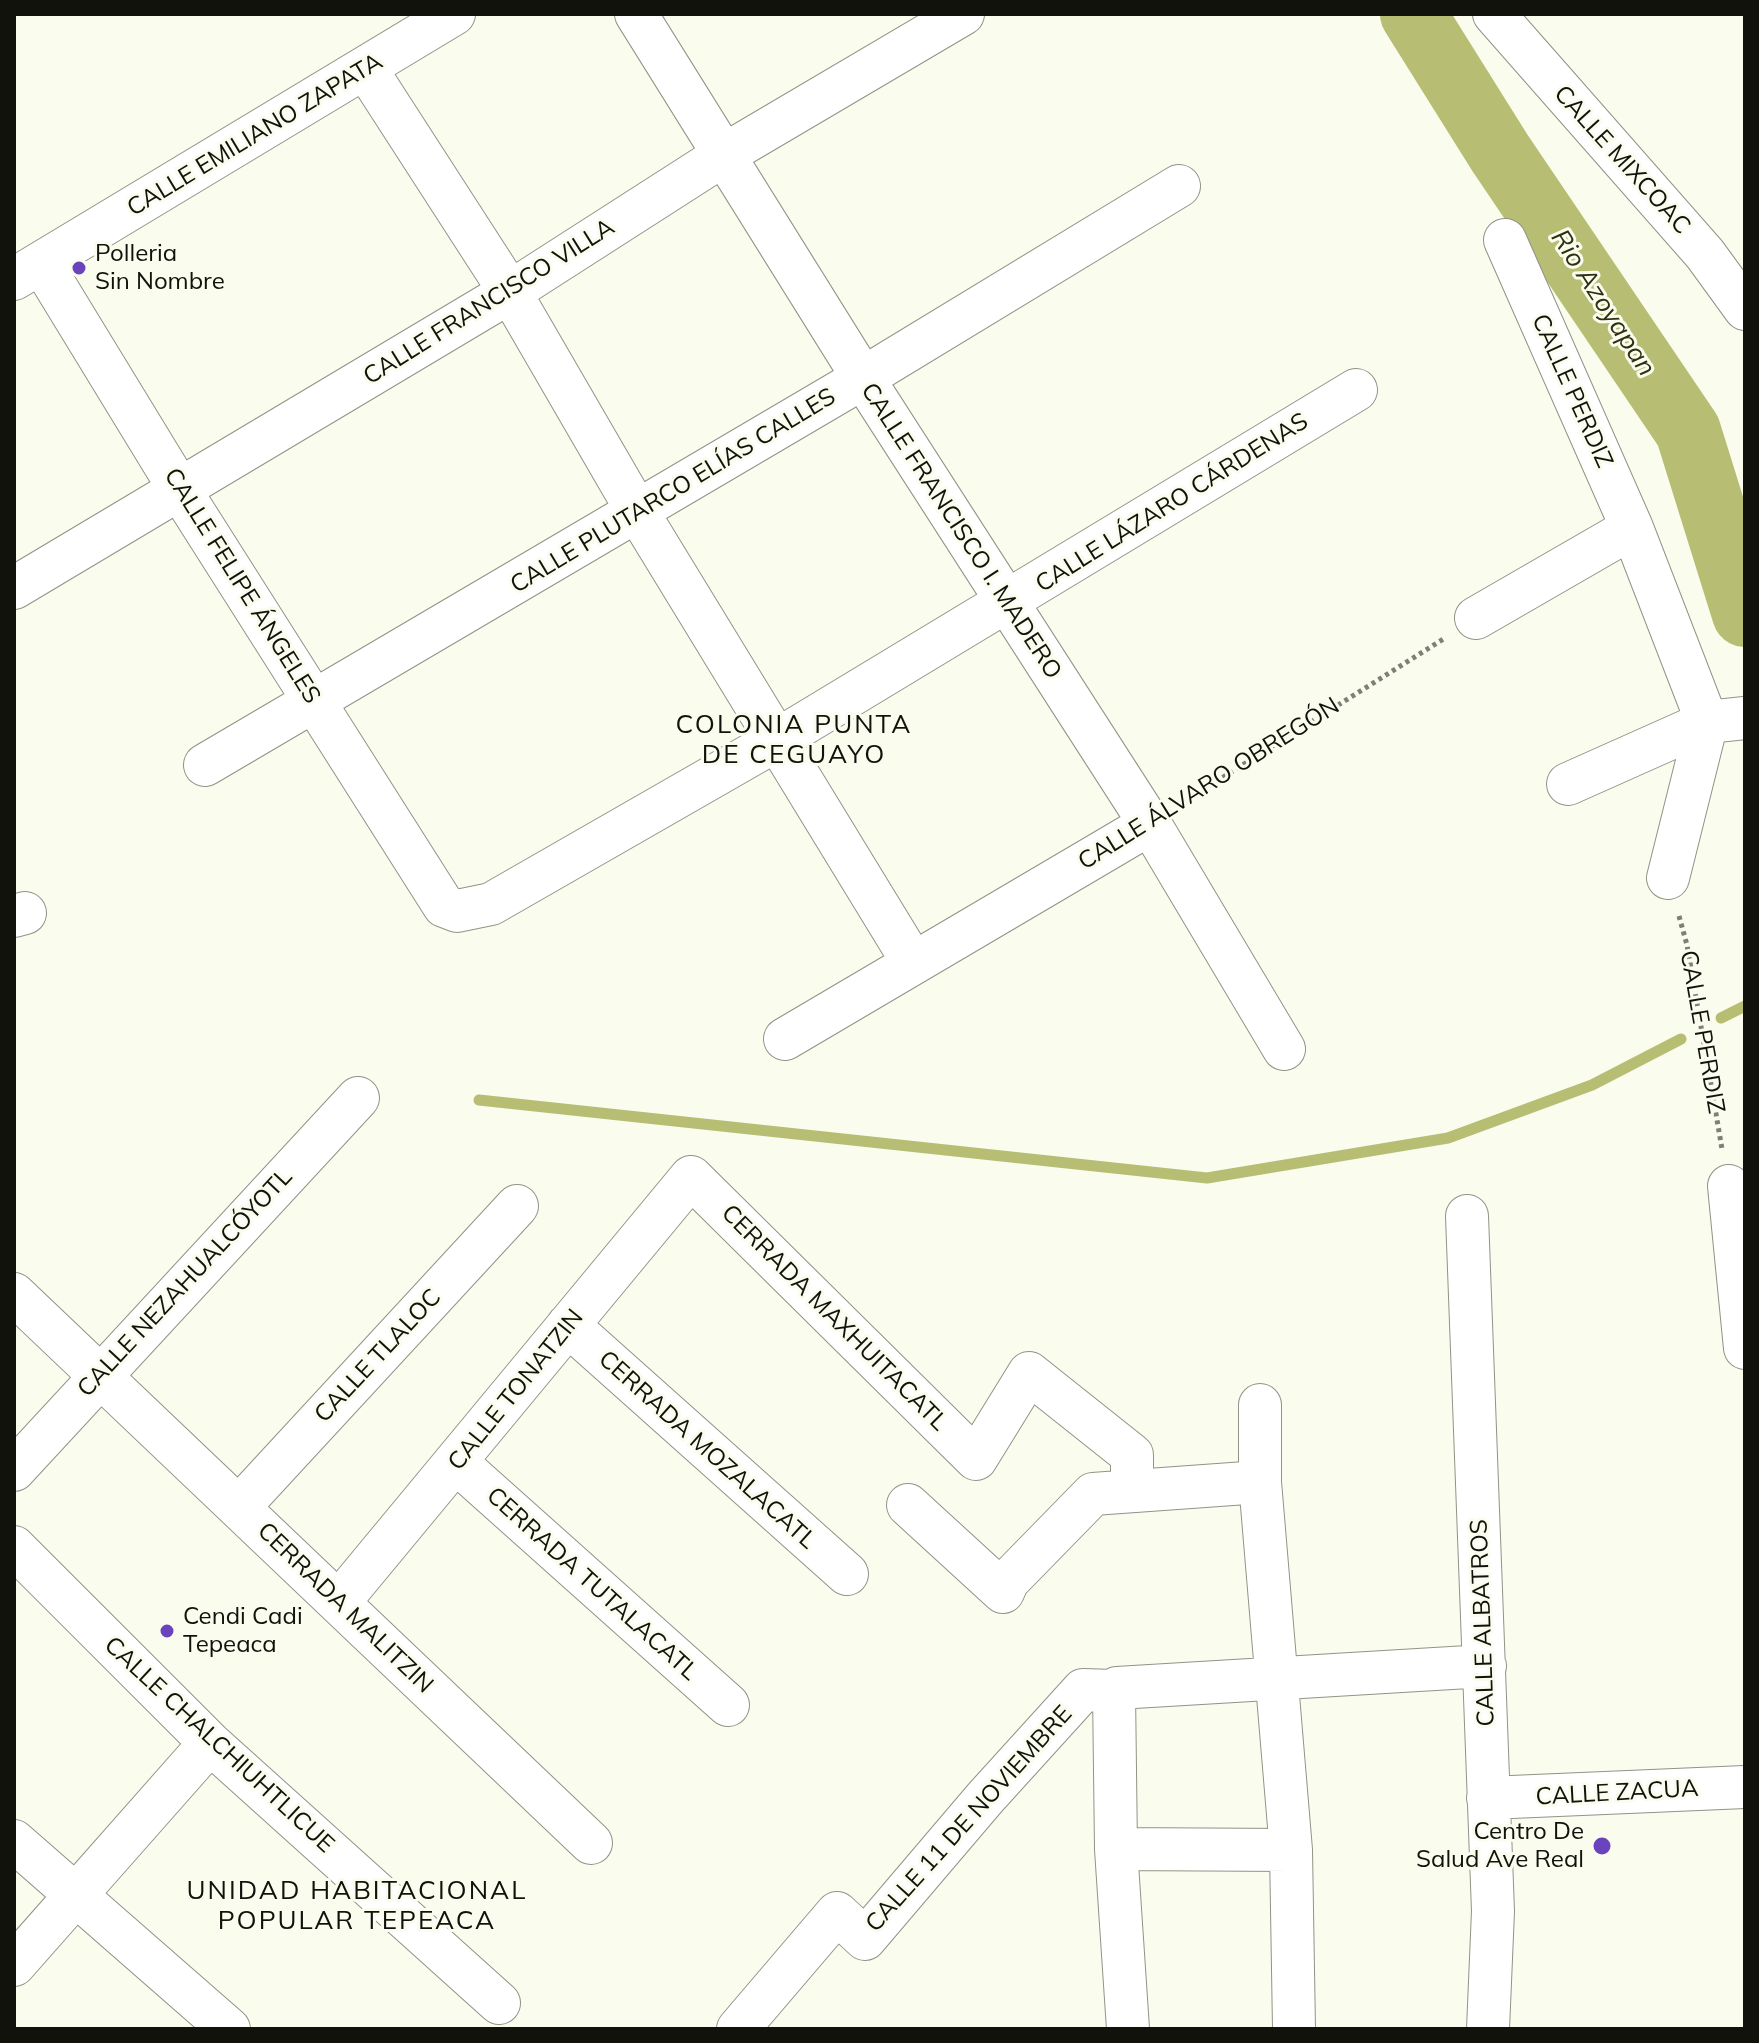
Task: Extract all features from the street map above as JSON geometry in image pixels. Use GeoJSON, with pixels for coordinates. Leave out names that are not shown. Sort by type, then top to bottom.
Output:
{"type":"FeatureCollection","features":[{"type":"Feature","properties":{"kind":"street","name":"CALLE EMILIANO ZAPATA"},"geometry":{"type":"LineString","coordinates":[[28,272],[454,14]]}},
{"type":"Feature","properties":{"kind":"street","name":"CALLE FRANCISCO I. MADERO"},"geometry":{"type":"LineString","coordinates":[[636,14],[722,156],[1150,824],[1284,1049]]}},
{"type":"Feature","properties":{"kind":"street","name":"CALLE FRANCISCO VILLA"},"geometry":{"type":"LineString","coordinates":[[14,588],[510,292],[722,156],[963,14]]}},
{"type":"Feature","properties":{"kind":"street","name":"CALLE MIXCOAC"},"geometry":{"type":"LineString","coordinates":[[1494,14],[1705,254],[1745,309]]}},
{"type":"Feature","properties":{"kind":"street"},"geometry":{"type":"LineString","coordinates":[[366,69],[510,292],[637,511],[912,961]]}},
{"type":"Feature","properties":{"kind":"street","name":"CALLE PLUTARCO ELÍAS CALLES"},"geometry":{"type":"LineString","coordinates":[[205,765],[863,378],[1179,186]]}},
{"type":"Feature","properties":{"kind":"street","name":"CALLE PERDIZ"},"geometry":{"type":"LineString","coordinates":[[1505,240],[1632,528],[1726,720]]}},
{"type":"Feature","properties":{"kind":"street","name":"CALLE FELIPE ÁNGELES"},"geometry":{"type":"LineString","coordinates":[[28,272],[180,490],[444,906]]}},
{"type":"Feature","properties":{"kind":"street","name":"CALLE LÁZARO CÁRDENAS"},"geometry":{"type":"LineString","coordinates":[[444,906],[457,911],[491,904],[1008,604],[1356,390]]}},
{"type":"Feature","properties":{"kind":"street"},"geometry":{"type":"LineString","coordinates":[[1476,618],[1632,528]]}},
{"type":"Feature","properties":{"kind":"street"},"geometry":{"type":"LineString","coordinates":[[1568,784],[1726,720]]}},
{"type":"Feature","properties":{"kind":"street"},"geometry":{"type":"LineString","coordinates":[[1668,878],[1726,720]]}},
{"type":"Feature","properties":{"kind":"street","name":"CALLE ÁLVARO OBREGÓN"},"geometry":{"type":"LineString","coordinates":[[785,1039],[912,961],[1150,824]]}},
{"type":"Feature","properties":{"kind":"street","name":"CALLE NEZAHUALCÓYOTL"},"geometry":{"type":"LineString","coordinates":[[14,1470],[100,1372],[358,1098]]}},
{"type":"Feature","properties":{"kind":"street","name":"CALLE TONATZIN"},"geometry":{"type":"LineString","coordinates":[[339,1602],[691,1177]]}},
{"type":"Feature","properties":{"kind":"street","name":"CERRADA MAXHUITACATL"},"geometry":{"type":"LineString","coordinates":[[691,1177],[976,1459],[1029,1373],[1132,1455],[1132,1478],[1137,1491]]}},
{"type":"Feature","properties":{"kind":"street"},"geometry":{"type":"LineString","coordinates":[[1729,1186],[1745,1348]]}},
{"type":"Feature","properties":{"kind":"street","name":"CALLE TLALOC"},"geometry":{"type":"LineString","coordinates":[[239,1507],[517,1206]]}},
{"type":"Feature","properties":{"kind":"street","name":"CALLE ALBATROS"},"geometry":{"type":"LineString","coordinates":[[1467,1216],[1493,1911],[1488,2029]]}},
{"type":"Feature","properties":{"kind":"street","name":"CERRADA MALITZIN"},"geometry":{"type":"LineString","coordinates":[[14,1294],[100,1372],[591,1843]]}},
{"type":"Feature","properties":{"kind":"street","name":"CERRADA MOZALACATL"},"geometry":{"type":"LineString","coordinates":[[568,1325],[847,1574]]}},
{"type":"Feature","properties":{"kind":"street"},"geometry":{"type":"LineString","coordinates":[[1260,1405],[1260,1482],[1279,1678],[1291,1850],[1294,2029]]}},
{"type":"Feature","properties":{"kind":"street","name":"CERRADA TUTALACATL"},"geometry":{"type":"LineString","coordinates":[[457,1463],[728,1705]]}},
{"type":"Feature","properties":{"kind":"street"},"geometry":{"type":"LineString","coordinates":[[908,1505],[1003,1592],[1008,1581],[1093,1494],[1260,1482]]}},
{"type":"Feature","properties":{"kind":"street","name":"CALLE CHALCHIUHTLICUE"},"geometry":{"type":"LineString","coordinates":[[14,1547],[210,1743],[499,2003]]}},
{"type":"Feature","properties":{"kind":"street"},"geometry":{"type":"LineString","coordinates":[[1128,2029],[1116,1849],[1114,1691],[1117,1688],[1485,1666]]}},
{"type":"Feature","properties":{"kind":"street","name":"CALLE 11 DE NOVIEMBRE"},"geometry":{"type":"LineString","coordinates":[[738,2029],[837,1913],[865,1939],[985,1798],[1083,1690],[1114,1691]]}},
{"type":"Feature","properties":{"kind":"street"},"geometry":{"type":"LineString","coordinates":[[14,1965],[210,1743]]}},
{"type":"Feature","properties":{"kind":"street","name":"CALLE ZACUA"},"geometry":{"type":"LineString","coordinates":[[1488,1798],[1745,1787]]}},
{"type":"Feature","properties":{"kind":"street"},"geometry":{"type":"LineString","coordinates":[[14,1841],[228,2029]]}},
{"type":"Feature","properties":{"kind":"street"},"geometry":{"type":"LineString","coordinates":[[1116,1849],[1291,1850]]}},
{"type":"Feature","properties":{"kind":"path","name":"CALLE ÁLVARO OBREGÓN"},"geometry":{"type":"LineString","coordinates":[[1150,824],[1476,618]]}},
{"type":"Feature","properties":{"kind":"path","name":"CALLE PERDIZ"},"geometry":{"type":"LineString","coordinates":[[1668,878],[1687,945],[1729,1186]]}},
{"type":"Feature","properties":{"kind":"waterway","name":"Rio Azoyapan"},"geometry":{"type":"LineString","coordinates":[[1413,14],[1500,153],[1688,431],[1745,614]]}},
{"type":"Feature","properties":{"kind":"waterway"},"geometry":{"type":"LineString","coordinates":[[1721,1018],[1745,1006]]}},
{"type":"Feature","properties":{"kind":"waterway"},"geometry":{"type":"LineString","coordinates":[[479,1100],[1207,1178],[1448,1138],[1592,1085],[1681,1039]]}},
{"type":"Feature","properties":{"kind":"place","name":"Polleria Sin Nombre"},"geometry":{"type":"Point","coordinates":[79,268]}},
{"type":"Feature","properties":{"kind":"place","name":"Cendi Cadi Tepeaca"},"geometry":{"type":"Point","coordinates":[167,1631]}},
{"type":"Feature","properties":{"kind":"place","name":"Centro De Salud Ave Real"},"geometry":{"type":"Point","coordinates":[1602,1846]}},
{"type":"Feature","properties":{"kind":"district","name":"COLONIA PUNTA DE CEGUAYO"},"geometry":{"type":"Point","coordinates":[794,740]}},
{"type":"Feature","properties":{"kind":"district","name":"UNIDAD HABITACIONAL POPULAR TEPEACA"},"geometry":{"type":"Point","coordinates":[357,1906]}}]}
